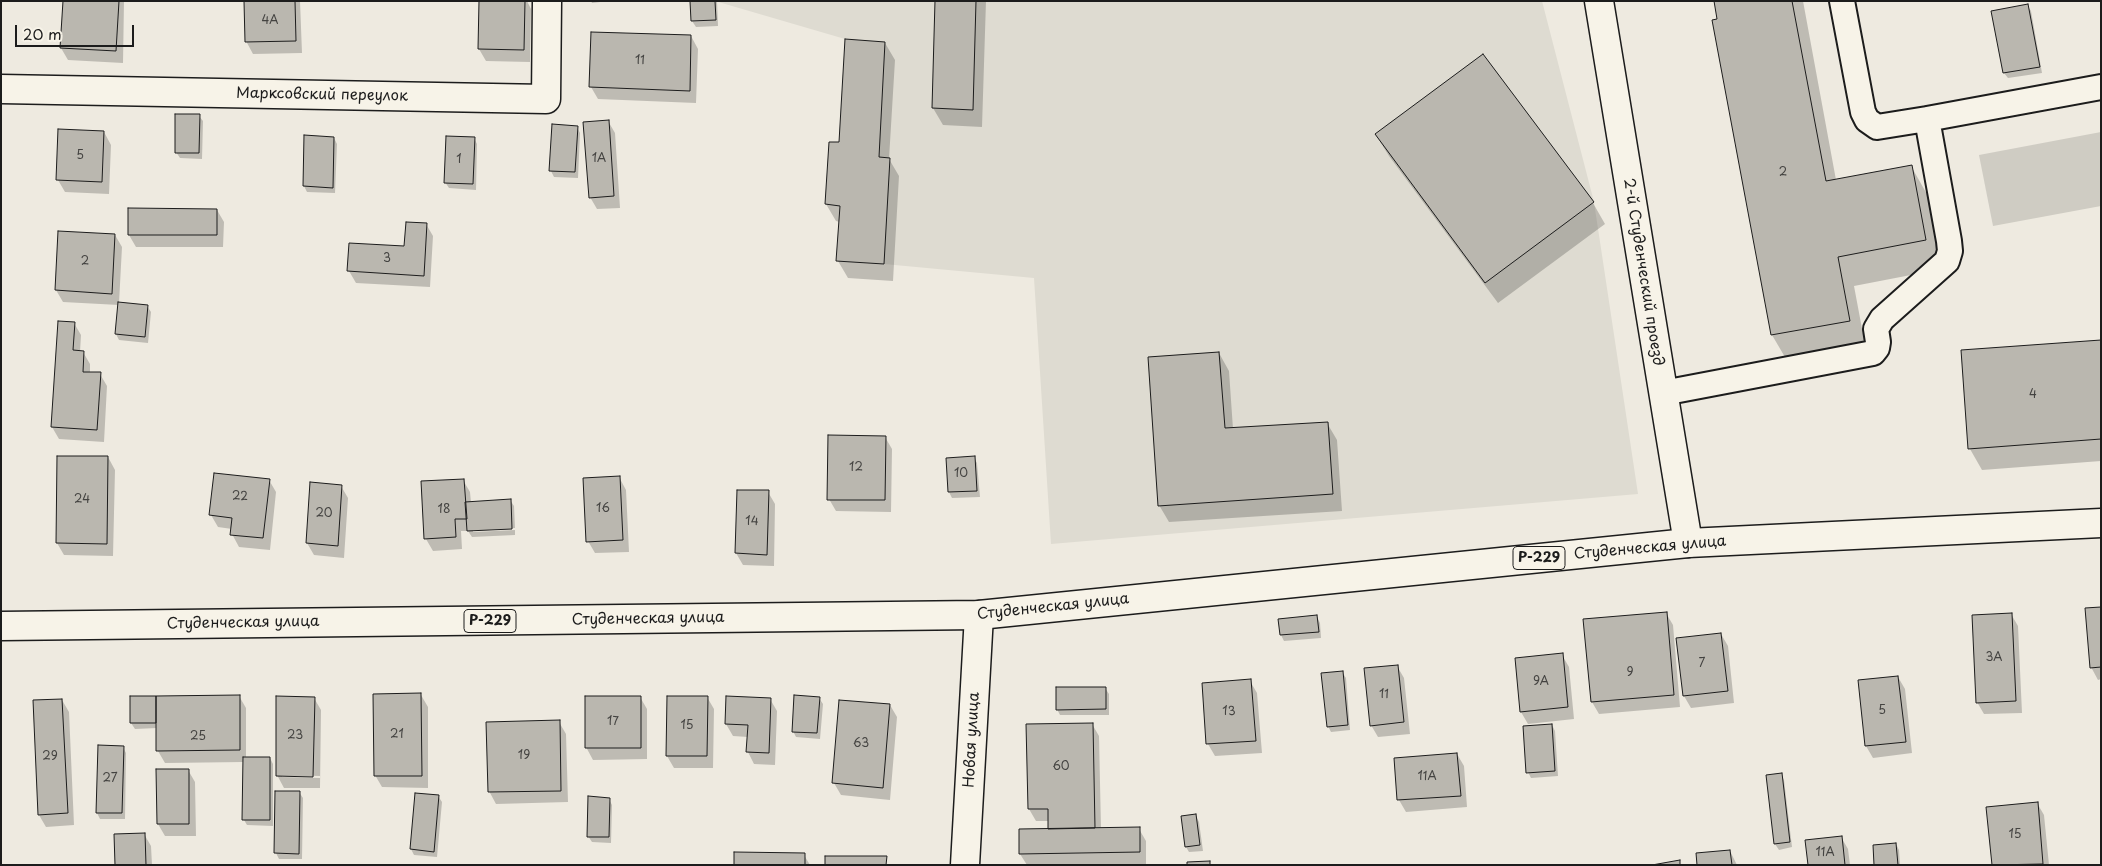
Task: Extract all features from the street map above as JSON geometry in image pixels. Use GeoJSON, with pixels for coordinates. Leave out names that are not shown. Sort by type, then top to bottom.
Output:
{"type":"FeatureCollection","features":[{"type":"Feature","properties":{"kind":"main road","name":"Марксовский переулок"},"geometry":{"type":"LineString","coordinates":[[1,89],[546,99],[547,1]]}},
{"type":"Feature","properties":{"kind":"main road","name":"2-й Студенческий проезд"},"geometry":{"type":"LineString","coordinates":[[1599,1],[1688,543]]}},
{"type":"Feature","properties":{"kind":"main road","name":"Студенческая улица"},"geometry":{"type":"LineString","coordinates":[[1,626],[979,615],[1688,543],[2101,523]]}},
{"type":"Feature","properties":{"kind":"main road","name":"Новая улица"},"geometry":{"type":"LineString","coordinates":[[965,865],[979,615]]}},
{"type":"Feature","properties":{"kind":"lane"},"geometry":{"type":"LineString","coordinates":[[1842,1],[1863,112],[1867,120],[1877,127],[2101,86]]}},
{"type":"Feature","properties":{"kind":"lane"},"geometry":{"type":"LineString","coordinates":[[1663,393],[1873,353],[1878,342],[1876,329],[1882,319],[1940,269],[1947,261],[1950,251],[1927,119]]}},
{"type":"Feature","properties":{"kind":"shaded area"},"geometry":{"type":"Polygon","coordinates":[[[715,1],[1542,1],[1594,202],[1638,494],[1051,544],[1034,278],[836,261],[840,206],[825,204],[829,142],[839,142],[845,39],[715,1]]]}},
{"type":"Feature","properties":{"kind":"shaded area"},"geometry":{"type":"Polygon","coordinates":[[[2101,132],[2101,206],[1993,226],[1979,155],[2101,132]]]}},
{"type":"Feature","properties":{"kind":"building"},"geometry":{"type":"Polygon","coordinates":[[[63,1],[119,1],[116,51],[60,48],[63,1]]]}},
{"type":"Feature","properties":{"kind":"building"},"geometry":{"type":"Polygon","coordinates":[[[244,1],[295,1],[296,41],[245,42],[244,1]]]}},
{"type":"Feature","properties":{"kind":"building"},"geometry":{"type":"Polygon","coordinates":[[[479,1],[525,1],[524,50],[478,49],[479,1]]]}},
{"type":"Feature","properties":{"kind":"building"},"geometry":{"type":"Polygon","coordinates":[[[690,1],[715,1],[716,20],[691,21],[690,1]]]}},
{"type":"Feature","properties":{"kind":"building"},"geometry":{"type":"Polygon","coordinates":[[[935,1],[976,1],[973,110],[932,108],[935,1]]]}},
{"type":"Feature","properties":{"kind":"building"},"geometry":{"type":"Polygon","coordinates":[[[1714,1],[1792,1],[1826,181],[1912,165],[1926,240],[1838,257],[1850,321],[1771,335],[1712,20],[1717,19],[1714,1]]]}},
{"type":"Feature","properties":{"kind":"building"},"geometry":{"type":"Polygon","coordinates":[[[2028,4],[2040,67],[2003,73],[1991,11],[2028,4]]]}},
{"type":"Feature","properties":{"kind":"building"},"geometry":{"type":"Polygon","coordinates":[[[591,32],[691,35],[690,91],[589,87],[591,32]]]}},
{"type":"Feature","properties":{"kind":"building"},"geometry":{"type":"Polygon","coordinates":[[[845,39],[885,42],[879,157],[890,158],[884,264],[836,261],[840,206],[825,204],[829,142],[839,142],[845,39]]]}},
{"type":"Feature","properties":{"kind":"building"},"geometry":{"type":"Polygon","coordinates":[[[1483,54],[1594,202],[1485,283],[1375,134],[1483,54]]]}},
{"type":"Feature","properties":{"kind":"building"},"geometry":{"type":"Polygon","coordinates":[[[175,114],[200,114],[199,153],[175,153],[175,114]]]}},
{"type":"Feature","properties":{"kind":"building"},"geometry":{"type":"Polygon","coordinates":[[[609,120],[614,196],[589,198],[583,122],[609,120]]]}},
{"type":"Feature","properties":{"kind":"building"},"geometry":{"type":"Polygon","coordinates":[[[552,124],[578,126],[575,172],[549,171],[552,124]]]}},
{"type":"Feature","properties":{"kind":"building"},"geometry":{"type":"Polygon","coordinates":[[[58,129],[104,131],[102,182],[56,180],[58,129]]]}},
{"type":"Feature","properties":{"kind":"building"},"geometry":{"type":"Polygon","coordinates":[[[304,135],[334,137],[333,188],[303,186],[304,135]]]}},
{"type":"Feature","properties":{"kind":"building"},"geometry":{"type":"Polygon","coordinates":[[[446,136],[475,137],[473,184],[444,183],[446,136]]]}},
{"type":"Feature","properties":{"kind":"building"},"geometry":{"type":"Polygon","coordinates":[[[128,208],[217,209],[217,235],[128,235],[128,208]]]}},
{"type":"Feature","properties":{"kind":"building"},"geometry":{"type":"Polygon","coordinates":[[[406,222],[427,223],[424,276],[347,271],[349,243],[404,246],[406,222]]]}},
{"type":"Feature","properties":{"kind":"building"},"geometry":{"type":"Polygon","coordinates":[[[58,231],[115,234],[112,294],[55,290],[58,231]]]}},
{"type":"Feature","properties":{"kind":"building"},"geometry":{"type":"Polygon","coordinates":[[[118,302],[148,305],[145,337],[115,334],[118,302]]]}},
{"type":"Feature","properties":{"kind":"building"},"geometry":{"type":"Polygon","coordinates":[[[58,321],[75,322],[73,350],[84,351],[83,372],[101,372],[97,430],[51,427],[58,321]]]}},
{"type":"Feature","properties":{"kind":"building"},"geometry":{"type":"Polygon","coordinates":[[[2101,340],[2101,439],[1968,449],[1961,350],[2101,340]]]}},
{"type":"Feature","properties":{"kind":"building"},"geometry":{"type":"Polygon","coordinates":[[[1219,352],[1225,428],[1328,422],[1333,494],[1158,506],[1148,357],[1219,352]]]}},
{"type":"Feature","properties":{"kind":"building"},"geometry":{"type":"Polygon","coordinates":[[[828,435],[886,436],[885,500],[827,500],[828,435]]]}},
{"type":"Feature","properties":{"kind":"building"},"geometry":{"type":"Polygon","coordinates":[[[57,456],[108,456],[107,544],[56,543],[57,456]]]}},
{"type":"Feature","properties":{"kind":"building"},"geometry":{"type":"Polygon","coordinates":[[[975,456],[977,491],[948,492],[946,458],[975,456]]]}},
{"type":"Feature","properties":{"kind":"building"},"geometry":{"type":"Polygon","coordinates":[[[214,473],[270,479],[263,538],[230,535],[232,518],[209,515],[214,473]]]}},
{"type":"Feature","properties":{"kind":"building"},"geometry":{"type":"Polygon","coordinates":[[[620,476],[623,540],[586,542],[583,478],[620,476]]]}},
{"type":"Feature","properties":{"kind":"building"},"geometry":{"type":"Polygon","coordinates":[[[464,479],[467,519],[455,519],[456,537],[424,539],[421,481],[464,479]]]}},
{"type":"Feature","properties":{"kind":"building"},"geometry":{"type":"Polygon","coordinates":[[[310,482],[342,485],[338,546],[306,543],[310,482]]]}},
{"type":"Feature","properties":{"kind":"building"},"geometry":{"type":"Polygon","coordinates":[[[737,490],[769,490],[767,555],[735,553],[737,490]]]}},
{"type":"Feature","properties":{"kind":"building"},"geometry":{"type":"Polygon","coordinates":[[[511,499],[512,529],[467,531],[465,502],[511,499]]]}},
{"type":"Feature","properties":{"kind":"building"},"geometry":{"type":"Polygon","coordinates":[[[2101,607],[2101,667],[2090,668],[2085,608],[2101,607]]]}},
{"type":"Feature","properties":{"kind":"building"},"geometry":{"type":"Polygon","coordinates":[[[1667,612],[1674,695],[1591,702],[1583,619],[1667,612]]]}},
{"type":"Feature","properties":{"kind":"building"},"geometry":{"type":"Polygon","coordinates":[[[2012,613],[2016,701],[1976,703],[1972,615],[2012,613]]]}},
{"type":"Feature","properties":{"kind":"building"},"geometry":{"type":"Polygon","coordinates":[[[1317,615],[1319,632],[1280,635],[1278,619],[1317,615]]]}},
{"type":"Feature","properties":{"kind":"building"},"geometry":{"type":"Polygon","coordinates":[[[1721,633],[1728,691],[1683,696],[1676,638],[1721,633]]]}},
{"type":"Feature","properties":{"kind":"building"},"geometry":{"type":"Polygon","coordinates":[[[1563,653],[1568,707],[1520,712],[1515,658],[1563,653]]]}},
{"type":"Feature","properties":{"kind":"building"},"geometry":{"type":"Polygon","coordinates":[[[1398,665],[1404,722],[1370,726],[1364,668],[1398,665]]]}},
{"type":"Feature","properties":{"kind":"building"},"geometry":{"type":"Polygon","coordinates":[[[1343,671],[1348,725],[1327,727],[1321,673],[1343,671]]]}},
{"type":"Feature","properties":{"kind":"building"},"geometry":{"type":"Polygon","coordinates":[[[1898,676],[1906,742],[1865,746],[1858,680],[1898,676]]]}},
{"type":"Feature","properties":{"kind":"building"},"geometry":{"type":"Polygon","coordinates":[[[1251,679],[1256,741],[1206,744],[1202,683],[1251,679]]]}},
{"type":"Feature","properties":{"kind":"building"},"geometry":{"type":"Polygon","coordinates":[[[1056,687],[1106,687],[1106,709],[1056,710],[1056,687]]]}},
{"type":"Feature","properties":{"kind":"building"},"geometry":{"type":"Polygon","coordinates":[[[421,693],[422,776],[374,776],[373,694],[421,693]]]}},
{"type":"Feature","properties":{"kind":"building"},"geometry":{"type":"Polygon","coordinates":[[[240,695],[240,750],[156,751],[156,696],[240,695]]]}},
{"type":"Feature","properties":{"kind":"building"},"geometry":{"type":"Polygon","coordinates":[[[794,695],[820,697],[817,733],[792,732],[794,695]]]}},
{"type":"Feature","properties":{"kind":"building"},"geometry":{"type":"Polygon","coordinates":[[[130,696],[156,696],[156,723],[130,723],[130,696]]]}},
{"type":"Feature","properties":{"kind":"building"},"geometry":{"type":"Polygon","coordinates":[[[276,696],[315,697],[313,777],[276,776],[276,696]]]}},
{"type":"Feature","properties":{"kind":"building"},"geometry":{"type":"Polygon","coordinates":[[[585,696],[641,696],[641,748],[585,748],[585,696]]]}},
{"type":"Feature","properties":{"kind":"building"},"geometry":{"type":"Polygon","coordinates":[[[667,696],[708,696],[707,756],[666,756],[667,696]]]}},
{"type":"Feature","properties":{"kind":"building"},"geometry":{"type":"Polygon","coordinates":[[[726,696],[771,698],[769,753],[746,752],[748,725],[725,724],[726,696]]]}},
{"type":"Feature","properties":{"kind":"building"},"geometry":{"type":"Polygon","coordinates":[[[62,699],[68,813],[38,815],[33,700],[62,699]]]}},
{"type":"Feature","properties":{"kind":"building"},"geometry":{"type":"Polygon","coordinates":[[[839,700],[890,704],[883,788],[832,783],[839,700]]]}},
{"type":"Feature","properties":{"kind":"building"},"geometry":{"type":"Polygon","coordinates":[[[560,720],[561,791],[488,792],[486,722],[560,720]]]}},
{"type":"Feature","properties":{"kind":"building"},"geometry":{"type":"Polygon","coordinates":[[[1093,723],[1095,828],[1048,829],[1048,809],[1028,809],[1026,724],[1093,723]]]}},
{"type":"Feature","properties":{"kind":"building"},"geometry":{"type":"Polygon","coordinates":[[[1552,724],[1555,771],[1526,773],[1523,726],[1552,724]]]}},
{"type":"Feature","properties":{"kind":"building"},"geometry":{"type":"Polygon","coordinates":[[[98,745],[124,746],[122,813],[96,813],[98,745]]]}},
{"type":"Feature","properties":{"kind":"building"},"geometry":{"type":"Polygon","coordinates":[[[1457,753],[1461,796],[1397,800],[1394,758],[1457,753]]]}},
{"type":"Feature","properties":{"kind":"building"},"geometry":{"type":"Polygon","coordinates":[[[243,757],[270,757],[270,820],[242,820],[243,757]]]}},
{"type":"Feature","properties":{"kind":"building"},"geometry":{"type":"Polygon","coordinates":[[[156,769],[189,769],[189,824],[157,824],[156,769]]]}},
{"type":"Feature","properties":{"kind":"building"},"geometry":{"type":"Polygon","coordinates":[[[1782,773],[1790,842],[1774,844],[1766,775],[1782,773]]]}},
{"type":"Feature","properties":{"kind":"building"},"geometry":{"type":"Polygon","coordinates":[[[275,791],[300,791],[299,854],[274,853],[275,791]]]}},
{"type":"Feature","properties":{"kind":"building"},"geometry":{"type":"Polygon","coordinates":[[[415,793],[439,795],[434,852],[410,849],[415,793]]]}},
{"type":"Feature","properties":{"kind":"building"},"geometry":{"type":"Polygon","coordinates":[[[588,796],[610,798],[609,837],[587,837],[588,796]]]}},
{"type":"Feature","properties":{"kind":"building"},"geometry":{"type":"Polygon","coordinates":[[[2038,802],[2043,864],[1992,865],[1986,807],[2038,802]]]}},
{"type":"Feature","properties":{"kind":"building"},"geometry":{"type":"Polygon","coordinates":[[[1196,814],[1200,845],[1185,847],[1181,816],[1196,814]]]}},
{"type":"Feature","properties":{"kind":"building"},"geometry":{"type":"Polygon","coordinates":[[[1140,827],[1140,852],[1019,854],[1019,829],[1140,827]]]}},
{"type":"Feature","properties":{"kind":"building"},"geometry":{"type":"Polygon","coordinates":[[[145,833],[146,865],[115,865],[114,834],[145,833]]]}},
{"type":"Feature","properties":{"kind":"building"},"geometry":{"type":"Polygon","coordinates":[[[1842,836],[1845,865],[1808,865],[1805,840],[1842,836]]]}},
{"type":"Feature","properties":{"kind":"building"},"geometry":{"type":"Polygon","coordinates":[[[1896,843],[1898,865],[1874,865],[1873,845],[1896,843]]]}},
{"type":"Feature","properties":{"kind":"building"},"geometry":{"type":"Polygon","coordinates":[[[1730,850],[1732,865],[1697,865],[1696,853],[1730,850]]]}},
{"type":"Feature","properties":{"kind":"building"},"geometry":{"type":"Polygon","coordinates":[[[734,852],[805,853],[805,865],[734,865],[734,852]]]}},
{"type":"Feature","properties":{"kind":"building"},"geometry":{"type":"Polygon","coordinates":[[[825,856],[887,856],[886,865],[825,865],[825,856]]]}},
{"type":"Feature","properties":{"kind":"building"},"geometry":{"type":"Polygon","coordinates":[[[1680,860],[1680,865],[1652,865],[1680,860]]]}},
{"type":"Feature","properties":{"kind":"building"},"geometry":{"type":"Polygon","coordinates":[[[1210,861],[1210,865],[1187,865],[1187,862],[1210,861]]]}}]}
